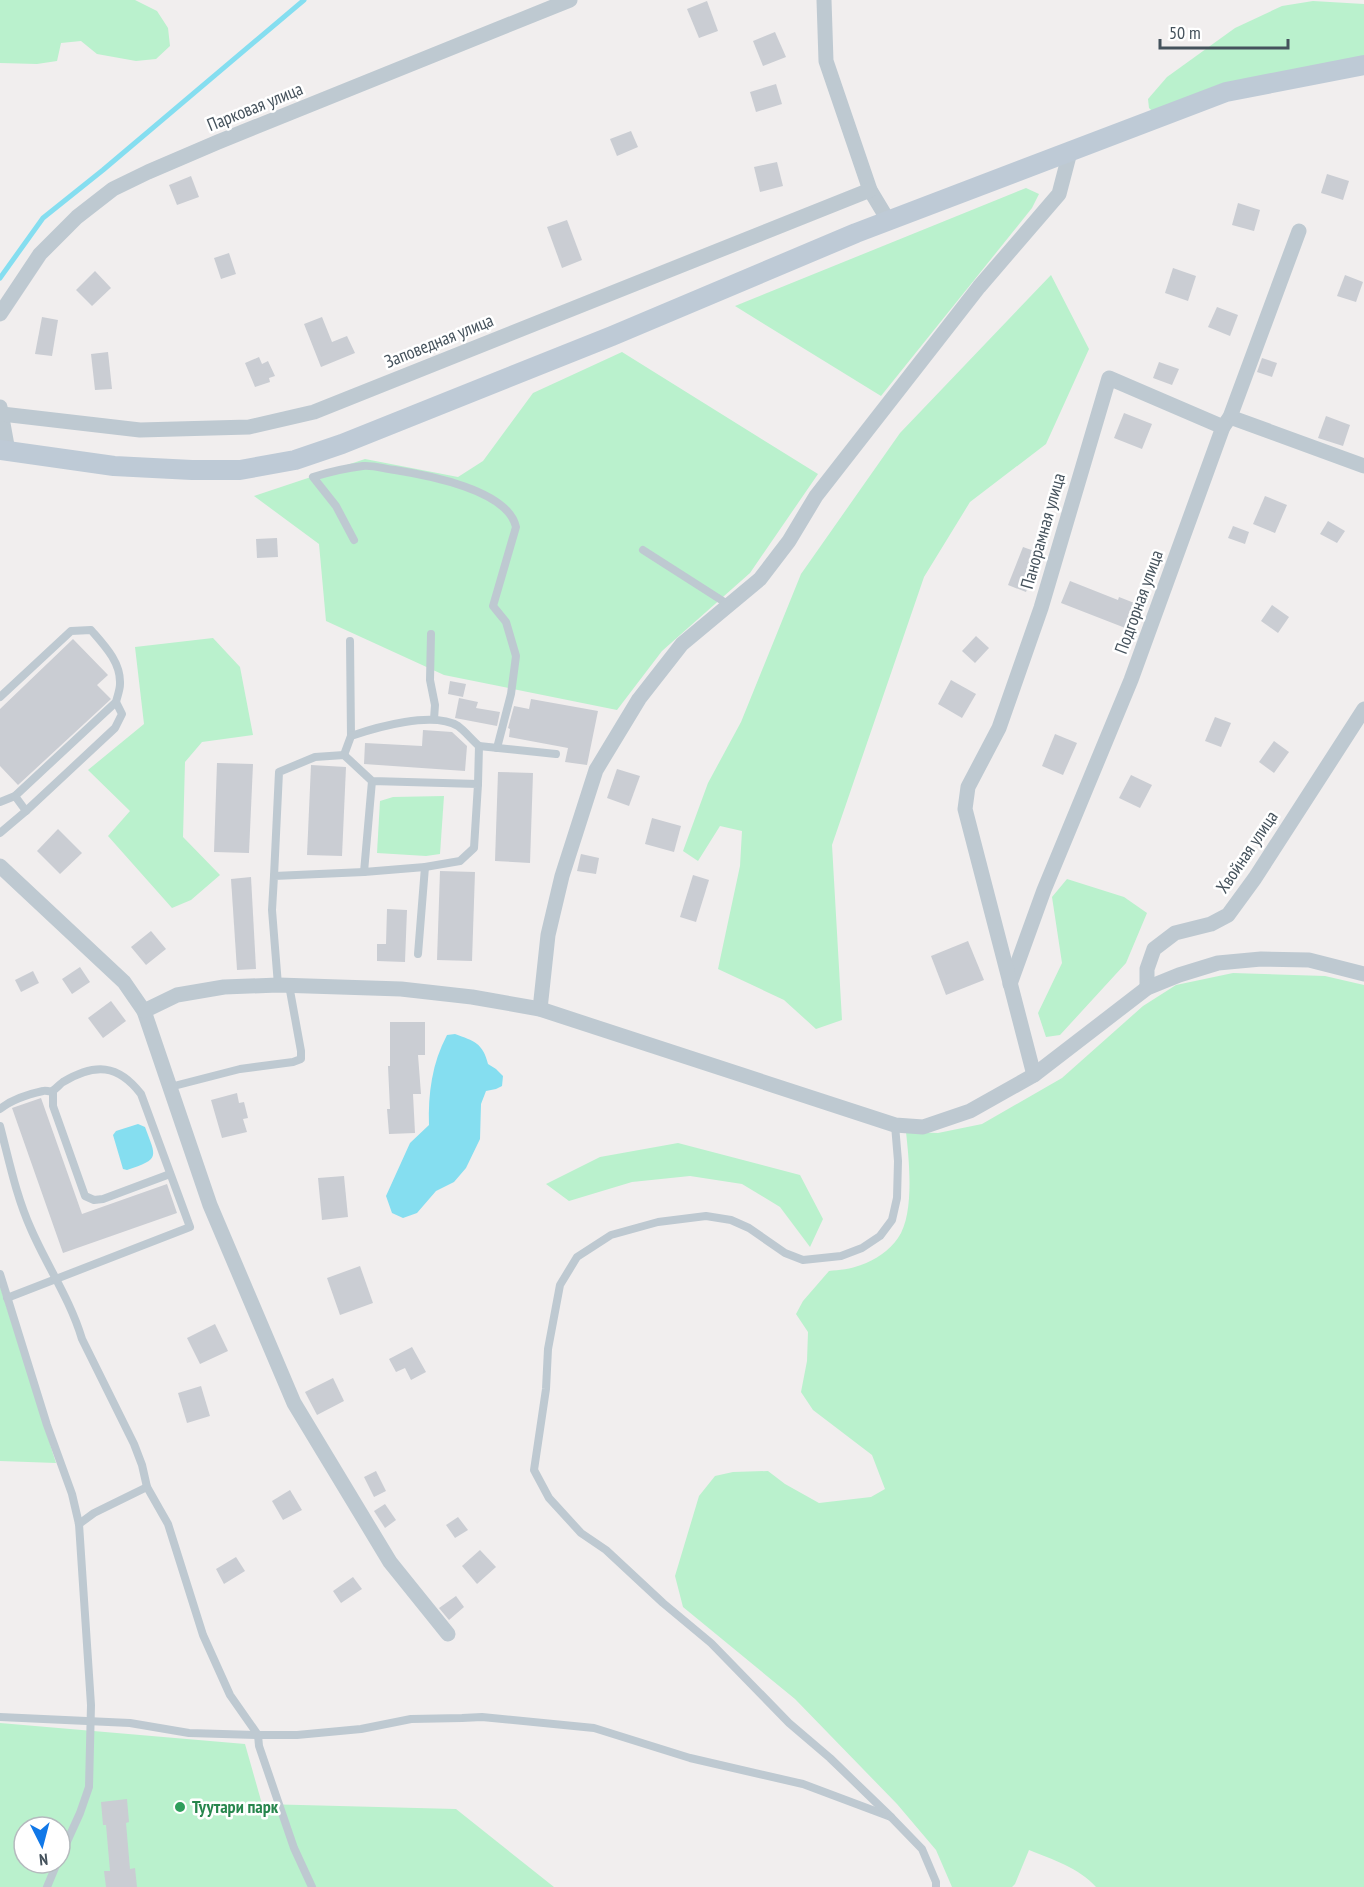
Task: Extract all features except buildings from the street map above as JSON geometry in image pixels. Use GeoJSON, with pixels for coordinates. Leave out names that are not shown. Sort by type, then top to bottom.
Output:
{"type":"FeatureCollection","features":[{"type":"Feature","properties":{"kind":"street","name":"Парковая улица"},"geometry":{"type":"LineString","coordinates":[[0,314],[40,254],[77,217],[113,189],[218,142],[570,0]]}},
{"type":"Feature","properties":{"kind":"street"},"geometry":{"type":"LineString","coordinates":[[824,0],[826,60],[870,190],[888,220]]}},
{"type":"Feature","properties":{"kind":"street"},"geometry":{"type":"LineString","coordinates":[[1,411],[4,450],[114,466],[192,470],[240,470],[295,460],[342,444],[612,336],[888,220],[1226,92],[1364,65]]}},
{"type":"Feature","properties":{"kind":"street"},"geometry":{"type":"LineString","coordinates":[[540,1009],[548,935],[562,876],[596,770],[639,699],[682,644],[760,579],[789,541],[816,496],[979,287],[1059,195],[1070,152]]}},
{"type":"Feature","properties":{"kind":"street","name":"Заповедная улица"},"geometry":{"type":"LineString","coordinates":[[1,411],[140,430],[249,427],[314,412],[870,190]]}},
{"type":"Feature","properties":{"kind":"street","name":"Подгорная улица"},"geometry":{"type":"LineString","coordinates":[[1010,984],[1044,890],[1131,680],[1299,231]]}},
{"type":"Feature","properties":{"kind":"street","name":"Панорамная улица"},"geometry":{"type":"LineString","coordinates":[[1010,984],[965,810],[968,787],[999,728],[1041,608],[1109,378],[1227,422]]}},
{"type":"Feature","properties":{"kind":"street"},"geometry":{"type":"LineString","coordinates":[[1227,422],[1364,466]]}},
{"type":"Feature","properties":{"kind":"street","name":"Хвойная улица"},"geometry":{"type":"LineString","coordinates":[[1148,988],[1146,969],[1154,949],[1175,933],[1211,924],[1228,915],[1255,878],[1364,709]]}},
{"type":"Feature","properties":{"kind":"street"},"geometry":{"type":"LineString","coordinates":[[0,866],[123,982],[144,1011],[210,1205],[294,1403],[390,1562],[448,1634]]}},
{"type":"Feature","properties":{"kind":"street"},"geometry":{"type":"LineString","coordinates":[[144,1011],[177,995],[224,987],[284,985],[401,989],[472,997],[540,1009],[895,1125],[922,1127],[970,1111],[1034,1075],[1148,988],[1179,975],[1218,963],[1261,959],[1309,960],[1364,974]]}},
{"type":"Feature","properties":{"kind":"street"},"geometry":{"type":"LineString","coordinates":[[1010,984],[1034,1075]]}},
{"type":"Feature","properties":{"kind":"lane"},"geometry":{"type":"LineString","coordinates":[[354,540],[336,506],[313,477],[365,466],[420,474],[470,487],[504,508],[514,519],[516,527],[493,606],[506,622],[516,656],[511,694],[497,748]]}},
{"type":"Feature","properties":{"kind":"lane"},"geometry":{"type":"LineString","coordinates":[[643,550],[729,605]]}},
{"type":"Feature","properties":{"kind":"lane"},"geometry":{"type":"LineString","coordinates":[[0,697],[71,631],[91,630],[109,650],[118,669],[120,684],[116,702],[15,796],[0,802]]}},
{"type":"Feature","properties":{"kind":"lane"},"geometry":{"type":"LineString","coordinates":[[431,634],[430,680],[435,719]]}},
{"type":"Feature","properties":{"kind":"lane"},"geometry":{"type":"LineString","coordinates":[[344,755],[351,736],[350,641]]}},
{"type":"Feature","properties":{"kind":"lane"},"geometry":{"type":"LineString","coordinates":[[0,833],[115,728],[122,714],[116,702]]}},
{"type":"Feature","properties":{"kind":"lane"},"geometry":{"type":"LineString","coordinates":[[351,736],[384,725],[435,719],[457,725],[479,746],[556,754]]}},
{"type":"Feature","properties":{"kind":"lane"},"geometry":{"type":"LineString","coordinates":[[274,876],[364,872],[425,867],[460,861],[474,848],[479,746]]}},
{"type":"Feature","properties":{"kind":"lane"},"geometry":{"type":"LineString","coordinates":[[170,1087],[240,1069],[301,1059],[302,1051],[284,985],[272,910],[279,772],[315,757],[344,755],[372,781],[478,784]]}},
{"type":"Feature","properties":{"kind":"lane"},"geometry":{"type":"LineString","coordinates":[[364,872],[372,781]]}},
{"type":"Feature","properties":{"kind":"lane"},"geometry":{"type":"LineString","coordinates":[[15,796],[26,811]]}},
{"type":"Feature","properties":{"kind":"lane"},"geometry":{"type":"LineString","coordinates":[[418,954],[425,867]]}},
{"type":"Feature","properties":{"kind":"lane"},"geometry":{"type":"LineString","coordinates":[[0,1109],[8,1103],[43,1091],[53,1091],[63,1082],[93,1069],[113,1070],[130,1080],[141,1094],[190,1227],[7,1298]]}},
{"type":"Feature","properties":{"kind":"lane"},"geometry":{"type":"LineString","coordinates":[[53,1091],[53,1106],[85,1196],[94,1200],[103,1199],[170,1174]]}},
{"type":"Feature","properties":{"kind":"lane"},"geometry":{"type":"LineString","coordinates":[[895,1125],[898,1161],[897,1198],[892,1220],[880,1236],[862,1248],[842,1256],[802,1260],[785,1253],[748,1228],[731,1220],[706,1216],[658,1222],[612,1235],[577,1257],[560,1285],[548,1349],[546,1389],[534,1470],[549,1498],[581,1533],[606,1550],[663,1603],[711,1643],[789,1723],[830,1758],[922,1849],[936,1887]]}},
{"type":"Feature","properties":{"kind":"lane"},"geometry":{"type":"LineString","coordinates":[[0,1126],[19,1197],[31,1229],[57,1277],[77,1321],[82,1339],[134,1444],[147,1487],[168,1524],[190,1599],[207,1645],[230,1695],[258,1736],[259,1746],[294,1848],[312,1887]]}},
{"type":"Feature","properties":{"kind":"lane"},"geometry":{"type":"LineString","coordinates":[[0,1274],[72,1494],[79,1524],[91,1705],[89,1787],[72,1831]]}},
{"type":"Feature","properties":{"kind":"lane"},"geometry":{"type":"LineString","coordinates":[[79,1524],[94,1513],[147,1487]]}},
{"type":"Feature","properties":{"kind":"lane"},"geometry":{"type":"LineString","coordinates":[[0,1717],[130,1722],[189,1733],[258,1736],[361,1729],[411,1719],[482,1717],[594,1728],[690,1758],[802,1784],[891,1817]]}},
{"type":"Feature","properties":{"kind":"green space"},"geometry":{"type":"Polygon","coordinates":[[[0,0],[135,0],[157,11],[168,28],[170,46],[156,59],[136,61],[97,54],[81,41],[61,43],[57,61],[37,64],[0,63],[0,0]]]}},
{"type":"Feature","properties":{"kind":"green space"},"geometry":{"type":"Polygon","coordinates":[[[1313,1],[1364,4],[1364,57],[1152,111],[1149,108],[1148,99],[1167,77],[1235,28],[1282,6],[1313,1]]]}},
{"type":"Feature","properties":{"kind":"green space"},"geometry":{"type":"Polygon","coordinates":[[[1026,188],[1039,194],[1032,208],[881,396],[735,306],[1026,188]]]}},
{"type":"Feature","properties":{"kind":"green space"},"geometry":{"type":"Polygon","coordinates":[[[1051,275],[1089,349],[1046,444],[970,502],[924,577],[832,845],[842,1020],[816,1029],[784,1000],[718,969],[740,866],[742,831],[720,826],[698,861],[683,851],[708,783],[741,722],[801,574],[900,433],[1051,275]]]}},
{"type":"Feature","properties":{"kind":"green space"},"geometry":{"type":"Polygon","coordinates":[[[622,352],[818,474],[750,573],[662,651],[617,710],[444,675],[326,621],[319,544],[254,496],[365,459],[458,477],[483,461],[533,393],[622,352]]]}},
{"type":"Feature","properties":{"kind":"green space"},"geometry":{"type":"Polygon","coordinates":[[[213,638],[240,667],[253,735],[202,742],[185,762],[183,837],[220,875],[191,900],[172,908],[108,836],[130,811],[88,770],[144,724],[135,647],[213,638]]]}},
{"type":"Feature","properties":{"kind":"green space"},"geometry":{"type":"Polygon","coordinates":[[[444,796],[440,854],[426,856],[377,853],[380,801],[393,797],[444,796]]]}},
{"type":"Feature","properties":{"kind":"green space"},"geometry":{"type":"Polygon","coordinates":[[[1067,879],[1124,897],[1147,913],[1126,963],[1060,1035],[1046,1037],[1038,1013],[1062,963],[1052,897],[1067,879]]]}},
{"type":"Feature","properties":{"kind":"green space"},"geometry":{"type":"Polygon","coordinates":[[[1233,973],[1325,976],[1364,985],[1364,1887],[1096,1887],[1073,1869],[1029,1850],[1012,1887],[952,1887],[936,1850],[897,1804],[795,1699],[683,1607],[675,1576],[699,1496],[715,1476],[733,1472],[768,1471],[785,1484],[819,1503],[871,1497],[885,1489],[872,1455],[813,1410],[801,1392],[807,1361],[808,1332],[796,1314],[803,1301],[829,1271],[861,1265],[886,1251],[898,1238],[907,1215],[909,1201],[906,1132],[938,1133],[982,1124],[1062,1078],[1143,1006],[1176,985],[1233,973]]]}},
{"type":"Feature","properties":{"kind":"green space"},"geometry":{"type":"Polygon","coordinates":[[[678,1143],[800,1175],[823,1219],[810,1247],[780,1207],[742,1184],[690,1176],[632,1182],[569,1201],[546,1184],[600,1157],[678,1143]]]}},
{"type":"Feature","properties":{"kind":"green space"},"geometry":{"type":"Polygon","coordinates":[[[0,1286],[56,1463],[0,1461],[0,1286]]]}},
{"type":"Feature","properties":{"kind":"green space","name":"Туутари парк"},"geometry":{"type":"Polygon","coordinates":[[[0,1723],[245,1744],[262,1804],[456,1809],[554,1887],[0,1887],[0,1723]]]}},
{"type":"Feature","properties":{"kind":"water"},"geometry":{"type":"Polygon","coordinates":[[[455,1034],[480,1047],[488,1064],[503,1076],[502,1086],[486,1091],[481,1104],[480,1139],[466,1168],[454,1182],[436,1191],[417,1213],[403,1218],[392,1213],[386,1196],[410,1143],[429,1125],[430,1090],[434,1068],[447,1035],[455,1034]]]}},
{"type":"Feature","properties":{"kind":"water"},"geometry":{"type":"Polygon","coordinates":[[[138,1124],[145,1127],[152,1145],[153,1156],[146,1163],[127,1170],[123,1169],[113,1135],[116,1131],[138,1124]]]}},
{"type":"Feature","properties":{"kind":"waterway"},"geometry":{"type":"LineString","coordinates":[[0,278],[43,218],[304,0]]}},
{"type":"Feature","properties":{"kind":"place","name":"Туутари парк"},"geometry":{"type":"Point","coordinates":[180,1807]}}]}
